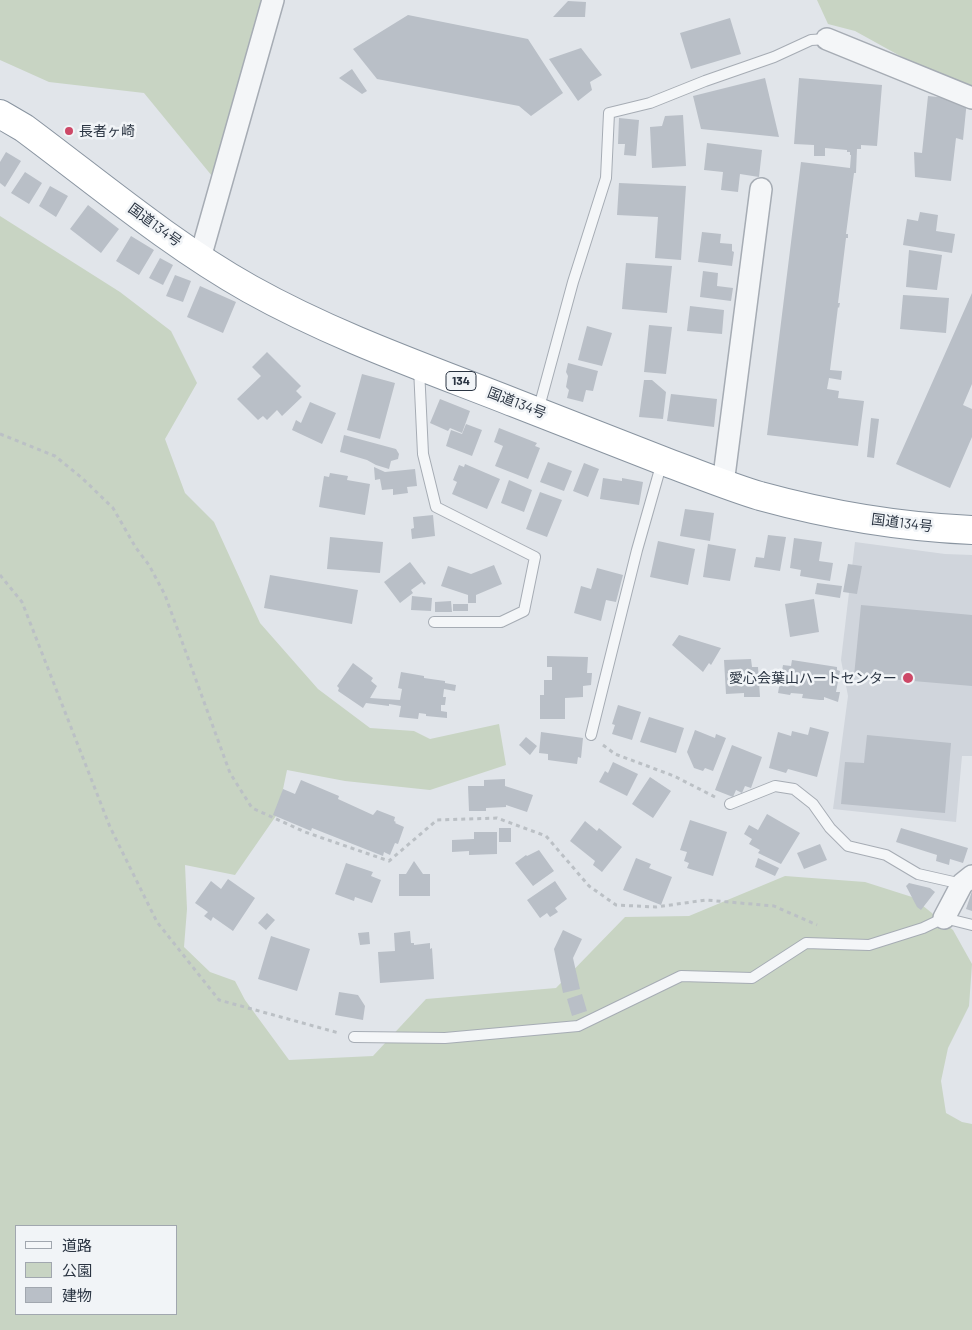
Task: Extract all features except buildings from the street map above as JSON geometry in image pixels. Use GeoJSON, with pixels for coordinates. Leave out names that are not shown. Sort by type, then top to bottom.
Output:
{"type":"FeatureCollection","features":[{"type":"Feature","properties":{"kind":"highway","name":"国道134号"},"geometry":{"type":"LineString","coordinates":[[0,114],[24,128],[166,235],[200,258],[250,289],[305,318],[418,365],[662,461],[760,496],[818,510],[880,521],[972,530]]}},
{"type":"Feature","properties":{"kind":"street"},"geometry":{"type":"LineString","coordinates":[[200,258],[274,0]]}},
{"type":"Feature","properties":{"kind":"street"},"geometry":{"type":"LineString","coordinates":[[827,39],[972,98]]}},
{"type":"Feature","properties":{"kind":"street"},"geometry":{"type":"LineString","coordinates":[[723,484],[761,189]]}},
{"type":"Feature","properties":{"kind":"street"},"geometry":{"type":"LineString","coordinates":[[944,918],[967,880]]}},
{"type":"Feature","properties":{"kind":"lane"},"geometry":{"type":"LineString","coordinates":[[538,412],[573,282],[606,178],[609,114],[650,103],[705,80],[774,57],[811,40],[827,39]]}},
{"type":"Feature","properties":{"kind":"lane"},"geometry":{"type":"LineString","coordinates":[[418,365],[422,454],[436,508],[535,558],[524,610],[501,622],[434,622]]}},
{"type":"Feature","properties":{"kind":"lane"},"geometry":{"type":"LineString","coordinates":[[591,735],[637,550],[662,461]]}},
{"type":"Feature","properties":{"kind":"lane"},"geometry":{"type":"LineString","coordinates":[[730,804],[775,786],[794,789],[813,804],[830,828],[848,846],[886,855],[918,874],[967,880]]}},
{"type":"Feature","properties":{"kind":"lane"},"geometry":{"type":"LineString","coordinates":[[354,1037],[444,1038],[578,1026],[681,976],[752,978],[806,943],[869,945],[922,928],[944,918],[972,925]]}},
{"type":"Feature","properties":{"kind":"path"},"geometry":{"type":"LineString","coordinates":[[0,434],[55,456],[82,478],[113,508],[165,595],[230,773],[252,808],[305,832],[389,861],[437,820],[497,818],[546,836],[589,886],[616,905],[656,907],[706,900],[774,906],[818,925]]}},
{"type":"Feature","properties":{"kind":"path"},"geometry":{"type":"LineString","coordinates":[[0,575],[22,602],[110,826],[157,922],[219,1000],[279,1018],[354,1037]]}},
{"type":"Feature","properties":{"kind":"path"},"geometry":{"type":"LineString","coordinates":[[591,735],[615,754],[674,776],[730,804]]}},
{"type":"Feature","properties":{"kind":"shaded area","name":"愛心会葉山ハートセンター"},"geometry":{"type":"Polygon","coordinates":[[[855,542],[945,554],[972,555],[972,756],[962,756],[956,822],[833,809],[848,696],[841,660],[855,542]]]}},
{"type":"Feature","properties":{"kind":"green space"},"geometry":{"type":"Polygon","coordinates":[[[0,0],[261,0],[212,176],[144,93],[49,82],[0,60],[0,0]]]}},
{"type":"Feature","properties":{"kind":"green space"},"geometry":{"type":"Polygon","coordinates":[[[817,0],[972,0],[972,89],[931,73],[855,31],[828,24],[817,0]]]}},
{"type":"Feature","properties":{"kind":"green space"},"geometry":{"type":"Polygon","coordinates":[[[0,216],[120,292],[171,331],[197,383],[165,439],[185,493],[214,522],[260,623],[318,689],[370,728],[414,731],[430,739],[499,724],[506,765],[430,790],[345,781],[287,770],[278,813],[235,875],[185,865],[187,909],[184,947],[210,972],[235,981],[245,1000],[289,1060],[373,1056],[426,999],[556,988],[625,917],[689,916],[785,876],[865,882],[912,897],[953,930],[972,964],[969,1006],[948,1048],[941,1081],[946,1113],[962,1122],[972,1124],[972,1330],[0,1330],[0,216]]]}},
{"type":"Feature","properties":{"kind":"place","name":"長者ヶ崎"},"geometry":{"type":"Point","coordinates":[69,131]}},
{"type":"Feature","properties":{"kind":"place","name":"愛心会葉山ハートセンター"},"geometry":{"type":"Point","coordinates":[908,678]}}]}
